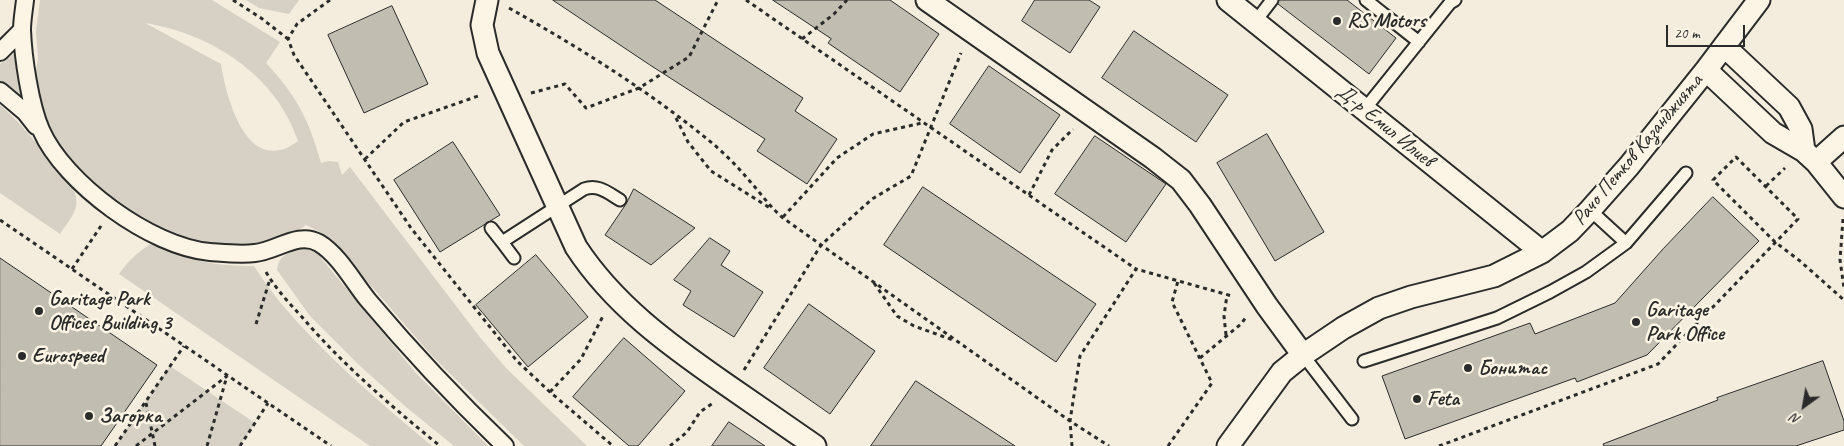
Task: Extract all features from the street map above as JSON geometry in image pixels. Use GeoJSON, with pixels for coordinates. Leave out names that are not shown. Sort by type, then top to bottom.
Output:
{"type":"FeatureCollection","features":[{"type":"Feature","properties":{"kind":"street"},"geometry":{"type":"LineString","coordinates":[[26,0],[22,30],[34,112],[41,131]]}},
{"type":"Feature","properties":{"kind":"street"},"geometry":{"type":"LineString","coordinates":[[927,0],[1153,158],[1180,180],[1200,205],[1262,304],[1303,355]]}},
{"type":"Feature","properties":{"kind":"street","name":"Д-р Емил Илиев"},"geometry":{"type":"LineString","coordinates":[[1228,0],[1542,252]]}},
{"type":"Feature","properties":{"kind":"street","name":"Рачо Петков Казанджията"},"geometry":{"type":"LineString","coordinates":[[1228,446],[1282,372],[1342,328],[1379,308],[1411,297],[1494,276],[1542,252],[1570,231],[1629,166],[1759,0]]}},
{"type":"Feature","properties":{"kind":"street"},"geometry":{"type":"LineString","coordinates":[[495,2],[482,25],[488,53],[576,247],[592,271],[613,296],[666,342],[815,446]]}},
{"type":"Feature","properties":{"kind":"street"},"geometry":{"type":"LineString","coordinates":[[0,52],[22,30]]}},
{"type":"Feature","properties":{"kind":"street"},"geometry":{"type":"LineString","coordinates":[[1724,46],[1788,107],[1801,128],[1810,156]]}},
{"type":"Feature","properties":{"kind":"street"},"geometry":{"type":"LineString","coordinates":[[1706,70],[1772,133],[1810,156],[1844,197]]}},
{"type":"Feature","properties":{"kind":"street"},"geometry":{"type":"LineString","coordinates":[[0,91],[25,112],[72,174],[112,209],[134,224],[182,246],[208,252],[255,253],[279,247],[296,239],[310,239],[320,244],[332,254],[368,300],[440,380],[505,446]]}},
{"type":"Feature","properties":{"kind":"street"},"geometry":{"type":"LineString","coordinates":[[1810,156],[1844,137]]}},
{"type":"Feature","properties":{"kind":"lane"},"geometry":{"type":"LineString","coordinates":[[1255,22],[1272,0]]}},
{"type":"Feature","properties":{"kind":"lane"},"geometry":{"type":"LineString","coordinates":[[1366,0],[1419,42]]}},
{"type":"Feature","properties":{"kind":"lane"},"geometry":{"type":"LineString","coordinates":[[1364,110],[1450,3],[1455,0]]}},
{"type":"Feature","properties":{"kind":"lane"},"geometry":{"type":"LineString","coordinates":[[1364,361],[1496,318],[1586,272],[1626,243],[1686,172]]}},
{"type":"Feature","properties":{"kind":"lane"},"geometry":{"type":"LineString","coordinates":[[502,242],[584,189],[592,187],[601,188],[620,200]]}},
{"type":"Feature","properties":{"kind":"lane"},"geometry":{"type":"LineString","coordinates":[[1590,210],[1626,243]]}},
{"type":"Feature","properties":{"kind":"lane"},"geometry":{"type":"LineString","coordinates":[[490,228],[514,258]]}},
{"type":"Feature","properties":{"kind":"lane"},"geometry":{"type":"LineString","coordinates":[[1303,355],[1352,419]]}},
{"type":"Feature","properties":{"kind":"path"},"geometry":{"type":"LineString","coordinates":[[233,0],[261,18],[288,39],[294,55],[417,235],[517,361],[613,446]]}},
{"type":"Feature","properties":{"kind":"path"},"geometry":{"type":"LineString","coordinates":[[288,39],[297,24],[330,0]]}},
{"type":"Feature","properties":{"kind":"path"},"geometry":{"type":"LineString","coordinates":[[365,159],[404,122],[480,94],[508,99],[566,84],[586,108],[639,88],[689,56],[718,0]]}},
{"type":"Feature","properties":{"kind":"path"},"geometry":{"type":"LineString","coordinates":[[746,0],[1136,269],[1262,304]]}},
{"type":"Feature","properties":{"kind":"path"},"geometry":{"type":"LineString","coordinates":[[802,39],[834,14],[847,0]]}},
{"type":"Feature","properties":{"kind":"path"},"geometry":{"type":"LineString","coordinates":[[495,2],[559,36],[639,88],[712,144],[746,176],[773,209],[783,218],[1070,421],[1109,446]]}},
{"type":"Feature","properties":{"kind":"path"},"geometry":{"type":"LineString","coordinates":[[670,446],[687,432],[700,412],[732,388],[821,245],[872,198],[912,176],[970,30]]}},
{"type":"Feature","properties":{"kind":"path"},"geometry":{"type":"LineString","coordinates":[[1029,195],[1052,150],[1090,114]]}},
{"type":"Feature","properties":{"kind":"path"},"geometry":{"type":"LineString","coordinates":[[675,116],[688,142],[711,171],[773,209]]}},
{"type":"Feature","properties":{"kind":"path"},"geometry":{"type":"LineString","coordinates":[[783,218],[837,158],[873,134],[922,122]]}},
{"type":"Feature","properties":{"kind":"path"},"geometry":{"type":"LineString","coordinates":[[1712,308],[1775,242],[1798,218],[1736,157],[1713,180],[1775,242],[1800,261],[1844,300]]}},
{"type":"Feature","properties":{"kind":"path"},"geometry":{"type":"LineString","coordinates":[[1766,186],[1785,167]]}},
{"type":"Feature","properties":{"kind":"path"},"geometry":{"type":"LineString","coordinates":[[72,269],[112,209]]}},
{"type":"Feature","properties":{"kind":"path"},"geometry":{"type":"LineString","coordinates":[[1843,217],[1840,260],[1844,288]]}},
{"type":"Feature","properties":{"kind":"path"},"geometry":{"type":"LineString","coordinates":[[0,220],[331,446]]}},
{"type":"Feature","properties":{"kind":"path"},"geometry":{"type":"LineString","coordinates":[[255,253],[270,279],[324,343],[383,398],[440,446]]}},
{"type":"Feature","properties":{"kind":"path"},"geometry":{"type":"LineString","coordinates":[[1072,446],[1070,421],[1080,356],[1136,269]]}},
{"type":"Feature","properties":{"kind":"path"},"geometry":{"type":"LineString","coordinates":[[256,324],[270,279]]}},
{"type":"Feature","properties":{"kind":"path"},"geometry":{"type":"LineString","coordinates":[[1168,446],[1212,383],[1172,302],[1178,280]]}},
{"type":"Feature","properties":{"kind":"path"},"geometry":{"type":"LineString","coordinates":[[873,281],[897,316],[914,326],[958,342]]}},
{"type":"Feature","properties":{"kind":"path"},"geometry":{"type":"LineString","coordinates":[[1226,336],[1224,316],[1227,294]]}},
{"type":"Feature","properties":{"kind":"path"},"geometry":{"type":"LineString","coordinates":[[550,392],[581,359],[613,296]]}},
{"type":"Feature","properties":{"kind":"path"},"geometry":{"type":"LineString","coordinates":[[1200,358],[1262,304]]}},
{"type":"Feature","properties":{"kind":"path"},"geometry":{"type":"LineString","coordinates":[[1439,446],[1658,364],[1698,322]]}},
{"type":"Feature","properties":{"kind":"path"},"geometry":{"type":"LineString","coordinates":[[115,446],[184,346]]}},
{"type":"Feature","properties":{"kind":"path"},"geometry":{"type":"LineString","coordinates":[[136,446],[228,376]]}},
{"type":"Feature","properties":{"kind":"path"},"geometry":{"type":"LineString","coordinates":[[207,446],[228,376]]}},
{"type":"Feature","properties":{"kind":"path"},"geometry":{"type":"LineString","coordinates":[[146,402],[155,446]]}},
{"type":"Feature","properties":{"kind":"path"},"geometry":{"type":"LineString","coordinates":[[240,446],[268,403]]}},
{"type":"Feature","properties":{"kind":"shaded area"},"geometry":{"type":"Polygon","coordinates":[[[40,0],[212,0],[280,42],[266,63],[286,86],[301,109],[312,134],[321,163],[329,161],[338,162],[342,175],[350,167],[479,336],[506,368],[587,446],[524,446],[433,357],[331,240],[318,231],[306,225],[288,237],[248,247],[200,243],[156,228],[122,208],[83,176],[56,143],[44,122],[35,77],[38,58],[36,31],[40,0]],[[145,23],[221,64],[226,90],[237,120],[245,134],[255,144],[266,150],[280,150],[298,141],[288,117],[274,96],[258,78],[238,61],[217,48],[194,37],[145,23]]]}},
{"type":"Feature","properties":{"kind":"shaded area"},"geometry":{"type":"Polygon","coordinates":[[[246,0],[299,0],[289,14],[259,8],[246,0]]]}},
{"type":"Feature","properties":{"kind":"shaded area"},"geometry":{"type":"Polygon","coordinates":[[[15,53],[17,77],[23,100],[0,81],[0,64],[15,53]]]}},
{"type":"Feature","properties":{"kind":"shaded area"},"geometry":{"type":"Polygon","coordinates":[[[0,105],[29,135],[74,191],[76,197],[75,208],[60,234],[0,193],[0,105]]]}},
{"type":"Feature","properties":{"kind":"shaded area"},"geometry":{"type":"Polygon","coordinates":[[[152,243],[157,243],[182,255],[204,262],[254,266],[279,301],[314,340],[372,395],[432,446],[370,446],[119,274],[134,257],[152,243]]]}},
{"type":"Feature","properties":{"kind":"shaded area"},"geometry":{"type":"Polygon","coordinates":[[[295,249],[306,249],[317,253],[415,372],[488,446],[454,446],[359,365],[310,316],[277,270],[279,262],[283,257],[295,249]]]}},
{"type":"Feature","properties":{"kind":"shaded area"},"geometry":{"type":"Polygon","coordinates":[[[170,366],[255,423],[240,446],[115,446],[170,366]]]}},
{"type":"Feature","properties":{"kind":"building"},"geometry":{"type":"Polygon","coordinates":[[[553,0],[655,0],[803,98],[795,111],[837,139],[807,184],[757,151],[765,139],[553,0]]]}},
{"type":"Feature","properties":{"kind":"building"},"geometry":{"type":"Polygon","coordinates":[[[773,0],[890,0],[939,34],[900,92],[828,43],[831,39],[773,0]]]}},
{"type":"Feature","properties":{"kind":"building"},"geometry":{"type":"Polygon","coordinates":[[[1035,0],[1089,0],[1100,7],[1070,53],[1022,21],[1035,0]]]}},
{"type":"Feature","properties":{"kind":"building"},"geometry":{"type":"Polygon","coordinates":[[[1279,0],[1347,0],[1396,38],[1369,74],[1278,4],[1279,0]]]}},
{"type":"Feature","properties":{"kind":"building"},"geometry":{"type":"Polygon","coordinates":[[[392,6],[428,84],[364,113],[328,35],[392,6]]]}},
{"type":"Feature","properties":{"kind":"building"},"geometry":{"type":"Polygon","coordinates":[[[1134,31],[1228,95],[1196,142],[1102,78],[1134,31]]]}},
{"type":"Feature","properties":{"kind":"building"},"geometry":{"type":"Polygon","coordinates":[[[989,66],[1060,115],[1020,173],[950,124],[989,66]]]}},
{"type":"Feature","properties":{"kind":"building"},"geometry":{"type":"Polygon","coordinates":[[[1267,134],[1324,232],[1275,261],[1217,163],[1267,134]]]}},
{"type":"Feature","properties":{"kind":"building"},"geometry":{"type":"Polygon","coordinates":[[[1095,136],[1166,184],[1126,242],[1055,194],[1095,136]]]}},
{"type":"Feature","properties":{"kind":"building"},"geometry":{"type":"Polygon","coordinates":[[[453,142],[500,215],[440,252],[394,180],[453,142]]]}},
{"type":"Feature","properties":{"kind":"building"},"geometry":{"type":"Polygon","coordinates":[[[923,187],[1096,304],[1056,362],[884,245],[923,187]]]}},
{"type":"Feature","properties":{"kind":"building"},"geometry":{"type":"Polygon","coordinates":[[[634,189],[695,228],[651,265],[605,235],[634,189]]]}},
{"type":"Feature","properties":{"kind":"building"},"geometry":{"type":"Polygon","coordinates":[[[1713,197],[1759,241],[1647,355],[1577,382],[1575,378],[1405,439],[1382,376],[1530,323],[1535,334],[1615,303],[1713,197]]]}},
{"type":"Feature","properties":{"kind":"building"},"geometry":{"type":"Polygon","coordinates":[[[710,238],[730,251],[721,265],[763,292],[734,337],[683,305],[691,291],[674,280],[710,238]]]}},
{"type":"Feature","properties":{"kind":"building"},"geometry":{"type":"Polygon","coordinates":[[[536,255],[588,317],[528,367],[476,305],[536,255]]]}},
{"type":"Feature","properties":{"kind":"building","name":"Garitage Park Offices Building 3"},"geometry":{"type":"Polygon","coordinates":[[[0,258],[157,365],[101,446],[0,446],[0,258]]]}},
{"type":"Feature","properties":{"kind":"building"},"geometry":{"type":"Polygon","coordinates":[[[809,304],[875,351],[830,414],[764,368],[809,304]]]}},
{"type":"Feature","properties":{"kind":"building"},"geometry":{"type":"Polygon","coordinates":[[[624,338],[685,391],[638,446],[629,446],[573,397],[624,338]]]}},
{"type":"Feature","properties":{"kind":"building"},"geometry":{"type":"Polygon","coordinates":[[[1823,361],[1844,421],[1844,430],[1796,446],[1604,446],[1603,444],[1718,400],[1717,398],[1823,361]]]}},
{"type":"Feature","properties":{"kind":"building"},"geometry":{"type":"Polygon","coordinates":[[[916,381],[980,423],[1015,446],[871,446],[916,381]]]}},
{"type":"Feature","properties":{"kind":"building"},"geometry":{"type":"Polygon","coordinates":[[[729,422],[765,446],[712,446],[729,422]]]}},
{"type":"Feature","properties":{"kind":"place","name":"RS Motors"},"geometry":{"type":"Point","coordinates":[1337,21]}},
{"type":"Feature","properties":{"kind":"place","name":"Garitage Park Offices Building 3"},"geometry":{"type":"Point","coordinates":[39,311]}},
{"type":"Feature","properties":{"kind":"place","name":"Garitage Park Office"},"geometry":{"type":"Point","coordinates":[1636,322]}},
{"type":"Feature","properties":{"kind":"place","name":"Eurospeed"},"geometry":{"type":"Point","coordinates":[22,356]}},
{"type":"Feature","properties":{"kind":"place","name":"Бонитас"},"geometry":{"type":"Point","coordinates":[1468,368]}},
{"type":"Feature","properties":{"kind":"place","name":"Feta"},"geometry":{"type":"Point","coordinates":[1417,399]}},
{"type":"Feature","properties":{"kind":"place","name":"Загорка"},"geometry":{"type":"Point","coordinates":[89,416]}}]}
